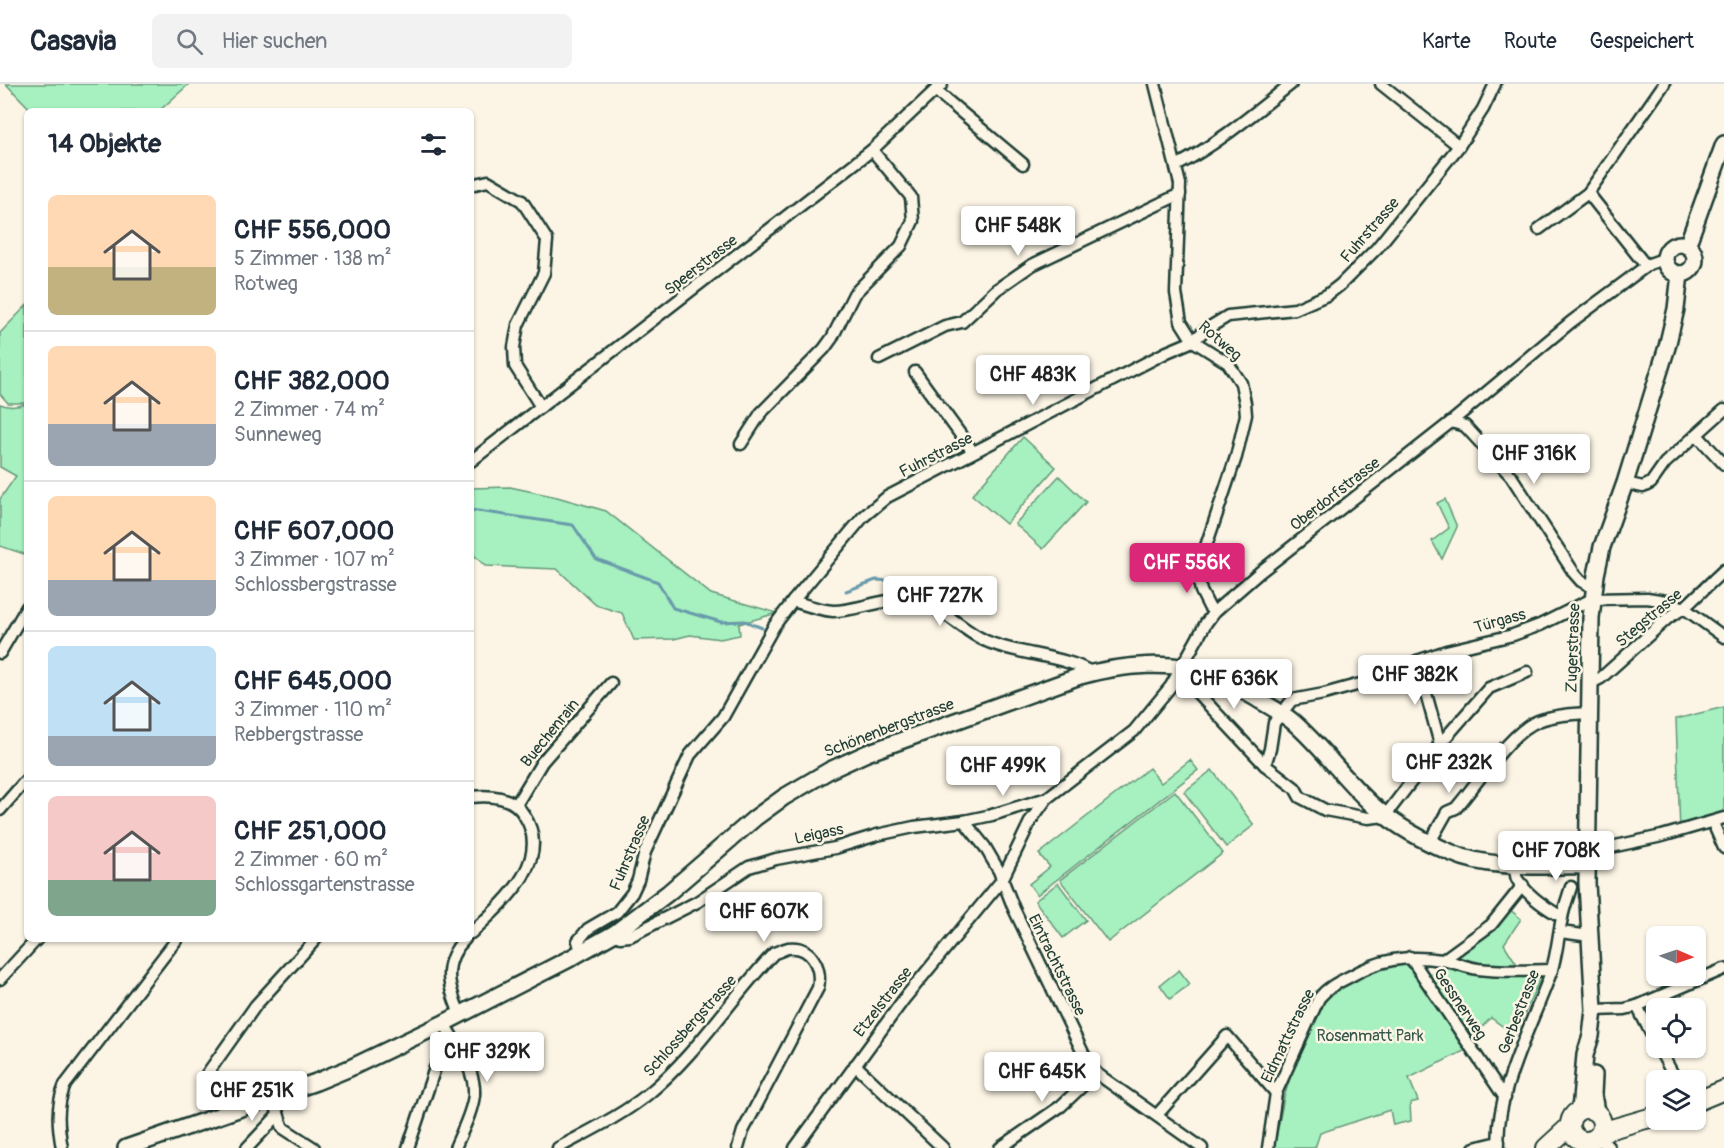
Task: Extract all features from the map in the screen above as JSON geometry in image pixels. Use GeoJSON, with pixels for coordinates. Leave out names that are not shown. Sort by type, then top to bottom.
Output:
{"type":"FeatureCollection","features":[{"type":"Feature","properties":{"kind":"main road"},"geometry":{"type":"LineString","coordinates":[[1706,1097],[1724,1090]]}},
{"type":"Feature","properties":{"kind":"main road"},"geometry":{"type":"LineString","coordinates":[[1547,1147],[1591,1128],[1646,1118]]}},
{"type":"Feature","properties":{"kind":"street","name":"Rotweg"},"geometry":{"type":"LineString","coordinates":[[1155,84],[1176,166],[1180,194],[1177,300],[1181,322],[1192,341],[1228,363],[1240,383],[1245,403],[1246,415],[1236,457],[1203,555],[1198,577],[1201,591],[1214,612]]}},
{"type":"Feature","properties":{"kind":"street"},"geometry":{"type":"LineString","coordinates":[[1176,166],[1226,135],[1291,84]]}},
{"type":"Feature","properties":{"kind":"street"},"geometry":{"type":"LineString","coordinates":[[1381,84],[1459,146]]}},
{"type":"Feature","properties":{"kind":"street","name":"Fuhrstrasse"},"geometry":{"type":"LineString","coordinates":[[581,952],[578,941],[583,933],[617,912],[632,893],[645,852],[690,755],[723,717],[760,649],[793,601],[863,517],[887,497],[1192,341],[1228,316],[1295,309],[1327,295],[1377,248],[1459,146],[1483,109],[1495,84]]}},
{"type":"Feature","properties":{"kind":"street"},"geometry":{"type":"LineString","coordinates":[[1539,229],[1588,192],[1664,84]]}},
{"type":"Feature","properties":{"kind":"street"},"geometry":{"type":"LineString","coordinates":[[939,87],[1023,165]]}},
{"type":"Feature","properties":{"kind":"street","name":"Speerstrasse"},"geometry":{"type":"LineString","coordinates":[[474,459],[873,150],[939,87]]}},
{"type":"Feature","properties":{"kind":"street","name":"Zugerstrasse"},"geometry":{"type":"LineString","coordinates":[[1591,1128],[1594,1055],[1591,1036],[1594,1010],[1587,859],[1589,684],[1593,593],[1602,547],[1625,483],[1672,328],[1680,274],[1689,271],[1695,262],[1694,253],[1687,246],[1724,144]]}},
{"type":"Feature","properties":{"kind":"street"},"geometry":{"type":"LineString","coordinates":[[741,444],[761,413],[825,349],[854,294],[901,246],[913,221],[911,197],[873,150]]}},
{"type":"Feature","properties":{"kind":"street"},"geometry":{"type":"LineString","coordinates":[[474,184],[488,181],[522,201],[548,240],[544,273],[518,325],[514,347],[514,366],[541,407]]}},
{"type":"Feature","properties":{"kind":"street"},"geometry":{"type":"LineString","coordinates":[[1588,192],[1647,266]]}},
{"type":"Feature","properties":{"kind":"street"},"geometry":{"type":"LineString","coordinates":[[879,359],[945,327],[962,322],[996,290],[1032,265],[1180,194]]}},
{"type":"Feature","properties":{"kind":"street"},"geometry":{"type":"LineString","coordinates":[[1680,274],[1671,271],[1666,263],[1667,253],[1673,246],[1687,246]]}},
{"type":"Feature","properties":{"kind":"street","name":"Oberdorfstrasse"},"geometry":{"type":"LineString","coordinates":[[1002,880],[1031,820],[1047,798],[1134,731],[1156,706],[1182,668],[1214,612],[1263,569],[1451,422],[1571,322],[1653,261],[1666,258]]}},
{"type":"Feature","properties":{"kind":"street"},"geometry":{"type":"LineString","coordinates":[[915,372],[973,452]]}},
{"type":"Feature","properties":{"kind":"street"},"geometry":{"type":"LineString","coordinates":[[1625,483],[1643,488],[1647,486],[1665,463],[1724,410]]}},
{"type":"Feature","properties":{"kind":"street"},"geometry":{"type":"LineString","coordinates":[[1451,422],[1465,426],[1511,476],[1574,573],[1593,593],[1666,601],[1684,608],[1724,637]]}},
{"type":"Feature","properties":{"kind":"street"},"geometry":{"type":"LineString","coordinates":[[1698,435],[1724,464]]}},
{"type":"Feature","properties":{"kind":"street","name":"Stegstrasse"},"geometry":{"type":"LineString","coordinates":[[1589,684],[1601,678],[1668,618],[1684,608],[1724,570]]}},
{"type":"Feature","properties":{"kind":"street","name":"Türgass"},"geometry":{"type":"LineString","coordinates":[[1281,713],[1292,700],[1324,694],[1393,675],[1417,661],[1446,651],[1513,635],[1550,620],[1593,593]]}},
{"type":"Feature","properties":{"kind":"street"},"geometry":{"type":"LineString","coordinates":[[793,601],[834,611],[909,600],[916,601],[945,613],[984,641],[1007,650],[1074,664],[1092,673]]}},
{"type":"Feature","properties":{"kind":"street"},"geometry":{"type":"LineString","coordinates":[[0,653],[24,612]]}},
{"type":"Feature","properties":{"kind":"street"},"geometry":{"type":"LineString","coordinates":[[1417,661],[1440,744]]}},
{"type":"Feature","properties":{"kind":"street","name":"Schönenbergstrasse"},"geometry":{"type":"LineString","coordinates":[[126,1148],[273,1098],[350,1068],[444,1023],[581,952],[615,933],[668,893],[754,818],[830,770],[867,753],[1092,673],[1121,667],[1182,668],[1201,671],[1222,679],[1281,713],[1324,752],[1369,802],[1385,816],[1430,842],[1468,858],[1515,864],[1587,859]]}},
{"type":"Feature","properties":{"kind":"street"},"geometry":{"type":"LineString","coordinates":[[1182,668],[1190,685],[1265,765],[1296,788],[1300,797],[1325,810],[1368,818],[1385,816],[1440,744],[1489,688],[1527,672]]}},
{"type":"Feature","properties":{"kind":"street","name":"Buechenrain"},"geometry":{"type":"LineString","coordinates":[[516,804],[542,762],[611,683]]}},
{"type":"Feature","properties":{"kind":"street"},"geometry":{"type":"LineString","coordinates":[[1265,765],[1274,723],[1281,713]]}},
{"type":"Feature","properties":{"kind":"street"},"geometry":{"type":"LineString","coordinates":[[1430,842],[1447,812],[1456,808],[1525,727],[1561,715],[1589,713]]}},
{"type":"Feature","properties":{"kind":"street"},"geometry":{"type":"LineString","coordinates":[[0,810],[24,783]]}},
{"type":"Feature","properties":{"kind":"street"},"geometry":{"type":"LineString","coordinates":[[474,797],[496,796],[516,804],[524,813],[533,835],[534,848],[531,862],[524,876],[494,912],[474,930]]}},
{"type":"Feature","properties":{"kind":"street","name":"Leigass"},"geometry":{"type":"LineString","coordinates":[[615,933],[620,937],[630,936],[697,902],[749,867],[776,859],[836,848],[895,831],[1006,812],[1047,798]]}},
{"type":"Feature","properties":{"kind":"street"},"geometry":{"type":"LineString","coordinates":[[1587,859],[1719,820],[1724,848]]}},
{"type":"Feature","properties":{"kind":"street","name":"Eintrachtstrasse"},"geometry":{"type":"LineString","coordinates":[[964,821],[985,847],[1082,1050],[1096,1073],[1202,1148]]}},
{"type":"Feature","properties":{"kind":"street"},"geometry":{"type":"LineString","coordinates":[[1515,864],[1516,877],[1523,885],[1538,901],[1562,917]]}},
{"type":"Feature","properties":{"kind":"street","name":"Etzelstrasse"},"geometry":{"type":"LineString","coordinates":[[795,1148],[904,999],[1002,880]]}},
{"type":"Feature","properties":{"kind":"street"},"geometry":{"type":"LineString","coordinates":[[1443,960],[1491,925],[1523,885]]}},
{"type":"Feature","properties":{"kind":"street","name":"Gerbestrasse"},"geometry":{"type":"LineString","coordinates":[[1499,1145],[1505,1098],[1520,1049],[1552,970],[1562,917],[1571,887]]}},
{"type":"Feature","properties":{"kind":"street"},"geometry":{"type":"LineString","coordinates":[[1560,932],[1583,935]]}},
{"type":"Feature","properties":{"kind":"street"},"geometry":{"type":"LineString","coordinates":[[0,979],[34,942]]}},
{"type":"Feature","properties":{"kind":"street"},"geometry":{"type":"LineString","coordinates":[[62,1148],[58,1112],[59,1098],[65,1085],[175,942]]}},
{"type":"Feature","properties":{"kind":"street"},"geometry":{"type":"LineString","coordinates":[[207,1074],[256,1005],[313,942]]}},
{"type":"Feature","properties":{"kind":"street"},"geometry":{"type":"LineString","coordinates":[[460,1014],[451,990],[449,967],[456,948],[462,942]]}},
{"type":"Feature","properties":{"kind":"street","name":"Schlossbergstrasse"},"geometry":{"type":"LineString","coordinates":[[558,1148],[624,1112],[649,1093],[680,1064],[774,953],[789,948],[803,950],[813,956],[819,968],[818,988],[743,1131],[738,1148]]}},
{"type":"Feature","properties":{"kind":"street","name":"Gessnerweg"},"geometry":{"type":"LineString","coordinates":[[1410,957],[1505,1098]]}},
{"type":"Feature","properties":{"kind":"street","name":"Eidmattstrasse"},"geometry":{"type":"LineString","coordinates":[[1268,1148],[1276,1093],[1319,998],[1326,990],[1361,969],[1394,958],[1443,960],[1476,969],[1507,972],[1552,970]]}},
{"type":"Feature","properties":{"kind":"street"},"geometry":{"type":"LineString","coordinates":[[1594,1010],[1625,1010],[1724,969]]}},
{"type":"Feature","properties":{"kind":"street"},"geometry":{"type":"LineString","coordinates":[[1637,1006],[1646,1024]]}},
{"type":"Feature","properties":{"kind":"street"},"geometry":{"type":"LineString","coordinates":[[444,1023],[467,1064],[473,1080],[474,1094],[471,1109],[455,1148]]}},
{"type":"Feature","properties":{"kind":"street"},"geometry":{"type":"LineString","coordinates":[[1157,1115],[1227,1036],[1276,1093]]}},
{"type":"Feature","properties":{"kind":"street"},"geometry":{"type":"LineString","coordinates":[[408,1148],[435,1068],[443,1052],[456,1044]]}},
{"type":"Feature","properties":{"kind":"street"},"geometry":{"type":"LineString","coordinates":[[855,1065],[931,1144],[943,1148]]}},
{"type":"Feature","properties":{"kind":"street"},"geometry":{"type":"LineString","coordinates":[[1000,1148],[1061,1106],[1096,1073]]}},
{"type":"Feature","properties":{"kind":"street"},"geometry":{"type":"LineString","coordinates":[[273,1098],[283,1128],[314,1148]]}},
{"type":"Feature","properties":{"kind":"street"},"geometry":{"type":"LineString","coordinates":[[247,1148],[278,1114]]}},
{"type":"Feature","properties":{"kind":"street"},"geometry":{"type":"LineString","coordinates":[[1474,1148],[1499,1145]]}},
{"type":"Feature","properties":{"kind":"green space"},"geometry":{"type":"Polygon","coordinates":[[[6,84],[189,84],[162,108],[29,108],[6,84]]]}},
{"type":"Feature","properties":{"kind":"green space"},"geometry":{"type":"Polygon","coordinates":[[[24,308],[24,403],[8,403],[0,394],[0,333],[24,308]]]}},
{"type":"Feature","properties":{"kind":"green space"},"geometry":{"type":"Polygon","coordinates":[[[0,404],[13,407],[24,405],[24,554],[0,546],[0,499],[16,476],[0,467],[0,404]]]}},
{"type":"Feature","properties":{"kind":"green space"},"geometry":{"type":"Polygon","coordinates":[[[1023,437],[1056,467],[1006,524],[972,495],[1023,437]]]}},
{"type":"Feature","properties":{"kind":"green space"},"geometry":{"type":"Polygon","coordinates":[[[1059,476],[1086,502],[1043,549],[1015,524],[1059,476]]]}},
{"type":"Feature","properties":{"kind":"green space"},"geometry":{"type":"Polygon","coordinates":[[[510,487],[606,511],[711,594],[777,613],[739,624],[740,635],[720,639],[690,635],[674,639],[634,640],[622,613],[596,605],[557,569],[485,566],[474,555],[474,488],[510,487]]]}},
{"type":"Feature","properties":{"kind":"green space"},"geometry":{"type":"Polygon","coordinates":[[[1445,499],[1457,527],[1442,559],[1432,541],[1449,528],[1437,503],[1445,499]]]}},
{"type":"Feature","properties":{"kind":"green space"},"geometry":{"type":"Polygon","coordinates":[[[1724,707],[1724,818],[1680,832],[1676,719],[1724,707]]]}},
{"type":"Feature","properties":{"kind":"green space"},"geometry":{"type":"Polygon","coordinates":[[[1190,760],[1198,770],[1037,895],[1029,884],[1050,867],[1039,854],[1149,768],[1161,783],[1190,760]]]}},
{"type":"Feature","properties":{"kind":"green space"},"geometry":{"type":"Polygon","coordinates":[[[1212,770],[1254,825],[1226,847],[1184,792],[1212,770]]]}},
{"type":"Feature","properties":{"kind":"green space"},"geometry":{"type":"Polygon","coordinates":[[[1175,791],[1223,853],[1108,942],[1060,880],[1175,791]]]}},
{"type":"Feature","properties":{"kind":"green space"},"geometry":{"type":"Polygon","coordinates":[[[1058,883],[1086,920],[1063,938],[1035,901],[1058,883]]]}},
{"type":"Feature","properties":{"kind":"green space"},"geometry":{"type":"Polygon","coordinates":[[[1508,908],[1521,919],[1504,944],[1518,966],[1512,974],[1542,974],[1515,1035],[1491,1018],[1472,1037],[1429,975],[1490,931],[1508,908]]]}},
{"type":"Feature","properties":{"kind":"green space","name":"Rosenmatt Park"},"geometry":{"type":"Polygon","coordinates":[[[1409,962],[1468,1049],[1409,1078],[1418,1101],[1410,1103],[1411,1121],[1393,1125],[1390,1110],[1320,1133],[1315,1148],[1274,1148],[1290,1078],[1328,994],[1383,965],[1409,962]]]}},
{"type":"Feature","properties":{"kind":"green space"},"geometry":{"type":"Polygon","coordinates":[[[1179,970],[1190,984],[1170,999],[1160,985],[1179,970]]]}},
{"type":"Feature","properties":{"kind":"waterway"},"geometry":{"type":"LineString","coordinates":[[474,510],[573,525],[596,559],[658,582],[673,608],[721,622],[745,621],[762,628]]}},
{"type":"Feature","properties":{"kind":"waterway"},"geometry":{"type":"LineString","coordinates":[[846,591],[876,580],[894,581]]}},
{"type":"Feature","properties":{"kind":"waterway"},"geometry":{"type":"LineString","coordinates":[[915,581],[956,606]]}}]}
